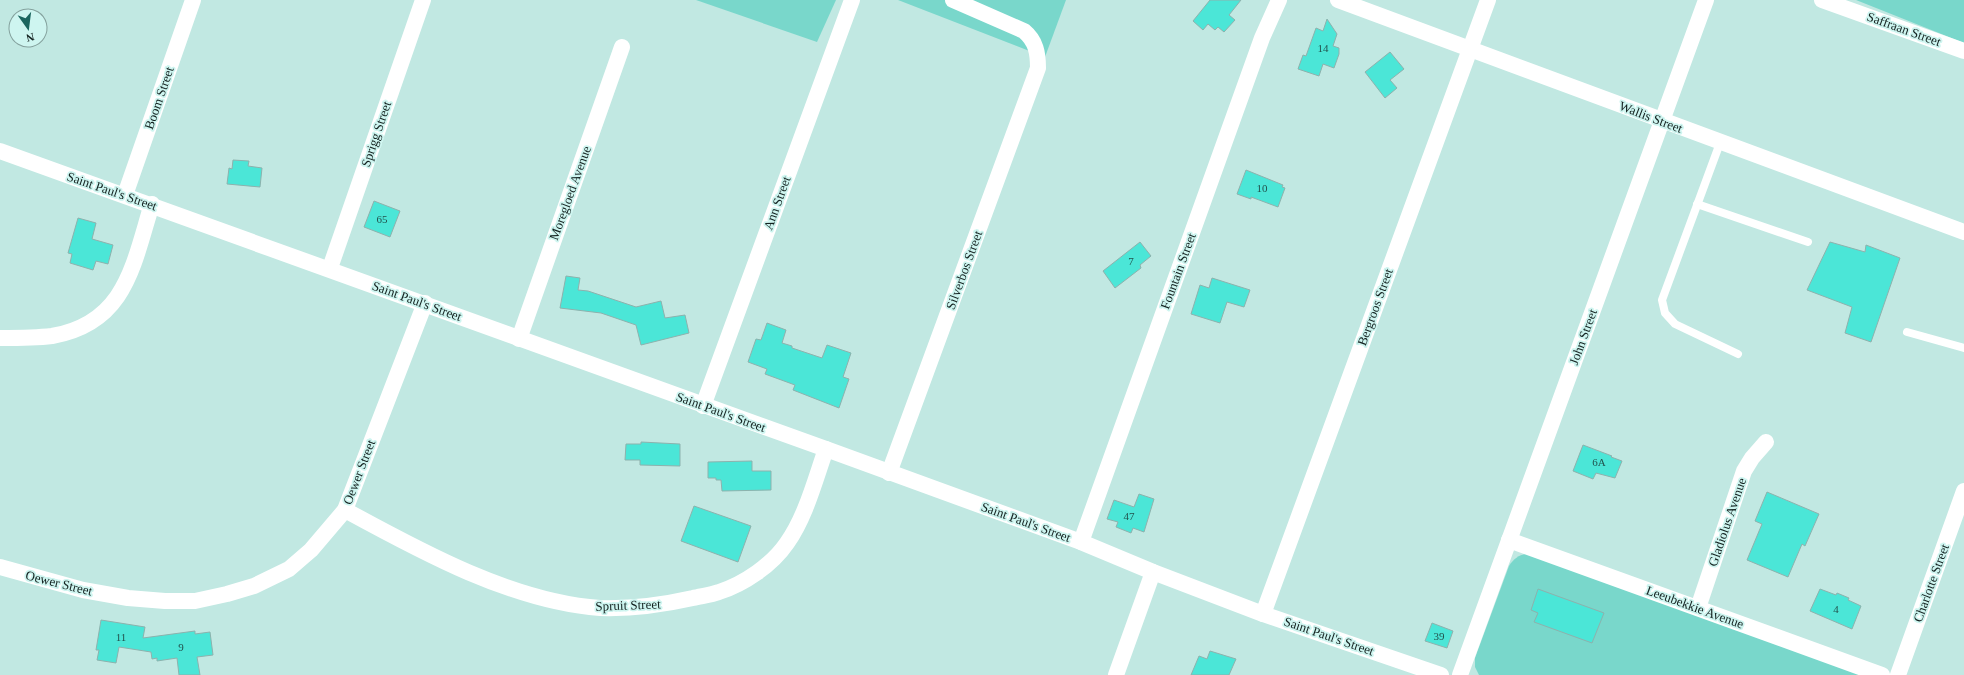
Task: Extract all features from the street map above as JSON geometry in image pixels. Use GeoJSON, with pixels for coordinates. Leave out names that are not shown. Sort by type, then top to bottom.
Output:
{"type":"FeatureCollection","features":[{"type":"Feature","properties":{"kind":"street","name":"Boom Street"},"geometry":{"type":"LineString","coordinates":[[125,195],[193,0]]}},
{"type":"Feature","properties":{"kind":"street","name":"Sprigg Street"},"geometry":{"type":"LineString","coordinates":[[330,268],[423,0]]}},
{"type":"Feature","properties":{"kind":"street","name":"Ann Street"},"geometry":{"type":"LineString","coordinates":[[703,406],[852,0]]}},
{"type":"Feature","properties":{"kind":"street","name":"Silverbos Street"},"geometry":{"type":"LineString","coordinates":[[889,473],[1038,68],[1036,46],[1030,36],[1024,31],[953,0]]}},
{"type":"Feature","properties":{"kind":"street","name":"Fountain Street"},"geometry":{"type":"LineString","coordinates":[[1081,542],[1262,38],[1279,0]]}},
{"type":"Feature","properties":{"kind":"street","name":"Wallis Street"},"geometry":{"type":"LineString","coordinates":[[1338,0],[1470,48],[1720,143],[1964,232]]}},
{"type":"Feature","properties":{"kind":"street","name":"Bergroos Street"},"geometry":{"type":"LineString","coordinates":[[1263,614],[1488,0]]}},
{"type":"Feature","properties":{"kind":"street","name":"John Street"},"geometry":{"type":"LineString","coordinates":[[1460,675],[1706,0]]}},
{"type":"Feature","properties":{"kind":"street","name":"Saffraan Street"},"geometry":{"type":"LineString","coordinates":[[1822,0],[1964,51]]}},
{"type":"Feature","properties":{"kind":"street","name":"Moregloed Avenue"},"geometry":{"type":"LineString","coordinates":[[518,339],[622,48]]}},
{"type":"Feature","properties":{"kind":"street","name":"Saint Paul's Street"},"geometry":{"type":"LineString","coordinates":[[0,151],[330,268],[518,339],[1081,542],[1153,572],[1263,614],[1424,672],[1441,675]]}},
{"type":"Feature","properties":{"kind":"street"},"geometry":{"type":"LineString","coordinates":[[0,338],[51,336],[78,329],[97,319],[116,300],[126,284],[134,264],[152,204]]}},
{"type":"Feature","properties":{"kind":"street","name":"Oewer Street"},"geometry":{"type":"LineString","coordinates":[[0,567],[83,590],[128,598],[165,601],[195,601],[227,594],[254,586],[289,569],[311,550],[345,510],[425,303]]}},
{"type":"Feature","properties":{"kind":"street","name":"Gladiolus Avenue"},"geometry":{"type":"LineString","coordinates":[[1698,608],[1744,470],[1766,442]]}},
{"type":"Feature","properties":{"kind":"street","name":"Spruit Street"},"geometry":{"type":"LineString","coordinates":[[345,510],[443,561],[535,596],[563,603],[600,608],[627,608],[668,604],[720,592],[750,577],[776,556],[787,544],[799,524],[826,449]]}},
{"type":"Feature","properties":{"kind":"street","name":"Charlotte Street"},"geometry":{"type":"LineString","coordinates":[[1898,675],[1964,491]]}},
{"type":"Feature","properties":{"kind":"street","name":"Leeubekkie Avenue"},"geometry":{"type":"LineString","coordinates":[[1509,540],[1882,675]]}},
{"type":"Feature","properties":{"kind":"street"},"geometry":{"type":"LineString","coordinates":[[1116,675],[1153,572]]}},
{"type":"Feature","properties":{"kind":"lane"},"geometry":{"type":"LineString","coordinates":[[1720,143],[1663,294],[1663,307],[1669,318],[1675,324],[1738,354]]}},
{"type":"Feature","properties":{"kind":"lane"},"geometry":{"type":"LineString","coordinates":[[1697,204],[1808,242]]}},
{"type":"Feature","properties":{"kind":"lane"},"geometry":{"type":"LineString","coordinates":[[1907,332],[1964,348]]}},
{"type":"Feature","properties":{"kind":"shaded area"},"geometry":{"type":"Polygon","coordinates":[[[696,0],[836,0],[817,42],[696,0]]]}},
{"type":"Feature","properties":{"kind":"shaded area"},"geometry":{"type":"Polygon","coordinates":[[[898,0],[1066,0],[1045,57],[898,0]]]}},
{"type":"Feature","properties":{"kind":"shaded area"},"geometry":{"type":"Polygon","coordinates":[[[1856,0],[1964,0],[1964,43],[1856,0]]]}},
{"type":"Feature","properties":{"kind":"shaded area"},"geometry":{"type":"Polygon","coordinates":[[[1532,553],[1864,675],[1479,675],[1475,667],[1475,658],[1509,566],[1519,556],[1532,553]]]}},
{"type":"Feature","properties":{"kind":"building"},"geometry":{"type":"Polygon","coordinates":[[[1210,0],[1241,0],[1229,15],[1235,20],[1224,32],[1218,27],[1215,30],[1208,24],[1203,30],[1193,21],[1210,0]]]}},
{"type":"Feature","properties":{"kind":"building"},"geometry":{"type":"Polygon","coordinates":[[[1327,19],[1337,34],[1333,46],[1339,48],[1339,54],[1334,68],[1323,64],[1319,76],[1298,69],[1303,55],[1306,56],[1316,28],[1323,31],[1327,19]]]}},
{"type":"Feature","properties":{"kind":"building"},"geometry":{"type":"Polygon","coordinates":[[[1390,52],[1404,69],[1390,80],[1397,88],[1385,98],[1365,72],[1390,52]]]}},
{"type":"Feature","properties":{"kind":"building"},"geometry":{"type":"Polygon","coordinates":[[[233,160],[249,161],[248,166],[262,168],[260,187],[227,184],[229,168],[232,169],[233,160]]]}},
{"type":"Feature","properties":{"kind":"building"},"geometry":{"type":"Polygon","coordinates":[[[1246,170],[1283,185],[1282,187],[1285,188],[1278,207],[1251,197],[1251,199],[1237,194],[1246,170]]]}},
{"type":"Feature","properties":{"kind":"building"},"geometry":{"type":"Polygon","coordinates":[[[374,201],[400,211],[390,237],[364,227],[374,201]]]}},
{"type":"Feature","properties":{"kind":"building"},"geometry":{"type":"Polygon","coordinates":[[[78,218],[96,223],[92,239],[113,245],[108,264],[96,261],[93,270],[70,263],[72,254],[68,253],[78,218]]]}},
{"type":"Feature","properties":{"kind":"building"},"geometry":{"type":"Polygon","coordinates":[[[1140,242],[1151,256],[1140,265],[1141,268],[1115,288],[1103,271],[1140,242]]]}},
{"type":"Feature","properties":{"kind":"building"},"geometry":{"type":"Polygon","coordinates":[[[1830,242],[1865,252],[1866,245],[1900,258],[1871,342],[1845,333],[1852,307],[1807,290],[1830,242]]]}},
{"type":"Feature","properties":{"kind":"building"},"geometry":{"type":"Polygon","coordinates":[[[566,276],[580,278],[578,290],[588,291],[636,307],[661,301],[665,318],[685,315],[689,333],[641,345],[636,325],[601,313],[560,308],[566,276]]]}},
{"type":"Feature","properties":{"kind":"building"},"geometry":{"type":"Polygon","coordinates":[[[1212,278],[1250,290],[1244,307],[1227,302],[1220,323],[1191,314],[1200,285],[1209,288],[1212,278]]]}},
{"type":"Feature","properties":{"kind":"building"},"geometry":{"type":"Polygon","coordinates":[[[767,323],[786,330],[782,343],[792,346],[792,348],[822,358],[827,345],[851,353],[843,377],[849,379],[839,408],[793,390],[795,385],[765,374],[767,369],[748,362],[756,339],[761,340],[767,323]]]}},
{"type":"Feature","properties":{"kind":"building"},"geometry":{"type":"Polygon","coordinates":[[[641,442],[680,444],[680,466],[640,465],[640,460],[625,460],[626,444],[641,444],[641,442]]]}},
{"type":"Feature","properties":{"kind":"building"},"geometry":{"type":"Polygon","coordinates":[[[1583,445],[1622,461],[1615,478],[1596,473],[1593,479],[1573,471],[1583,445]]]}},
{"type":"Feature","properties":{"kind":"building"},"geometry":{"type":"Polygon","coordinates":[[[752,461],[752,471],[771,471],[771,490],[722,491],[721,480],[716,480],[716,478],[708,478],[708,462],[752,461]]]}},
{"type":"Feature","properties":{"kind":"building"},"geometry":{"type":"Polygon","coordinates":[[[1767,492],[1819,514],[1805,546],[1802,544],[1788,577],[1747,560],[1762,524],[1755,521],[1767,492]]]}},
{"type":"Feature","properties":{"kind":"building"},"geometry":{"type":"Polygon","coordinates":[[[1139,494],[1154,499],[1144,532],[1133,528],[1131,533],[1116,527],[1118,522],[1107,519],[1114,500],[1134,507],[1139,494]]]}},
{"type":"Feature","properties":{"kind":"building"},"geometry":{"type":"Polygon","coordinates":[[[694,506],[751,526],[738,562],[681,541],[694,506]]]}},
{"type":"Feature","properties":{"kind":"building"},"geometry":{"type":"Polygon","coordinates":[[[1538,589],[1604,613],[1592,643],[1534,622],[1538,613],[1531,610],[1538,589]]]}},
{"type":"Feature","properties":{"kind":"building"},"geometry":{"type":"Polygon","coordinates":[[[1820,589],[1836,595],[1837,593],[1849,598],[1848,600],[1861,606],[1852,629],[1810,611],[1820,589]]]}},
{"type":"Feature","properties":{"kind":"building"},"geometry":{"type":"Polygon","coordinates":[[[101,620],[145,627],[143,638],[195,631],[195,634],[210,632],[213,655],[197,657],[200,675],[179,675],[177,658],[157,661],[157,658],[152,659],[151,652],[119,647],[116,663],[97,660],[99,650],[96,650],[101,620]]]}},
{"type":"Feature","properties":{"kind":"building"},"geometry":{"type":"Polygon","coordinates":[[[1432,623],[1453,631],[1447,648],[1425,641],[1432,623]]]}},
{"type":"Feature","properties":{"kind":"building"},"geometry":{"type":"Polygon","coordinates":[[[1210,651],[1236,659],[1229,675],[1191,675],[1199,656],[1207,659],[1210,651]]]}}]}
